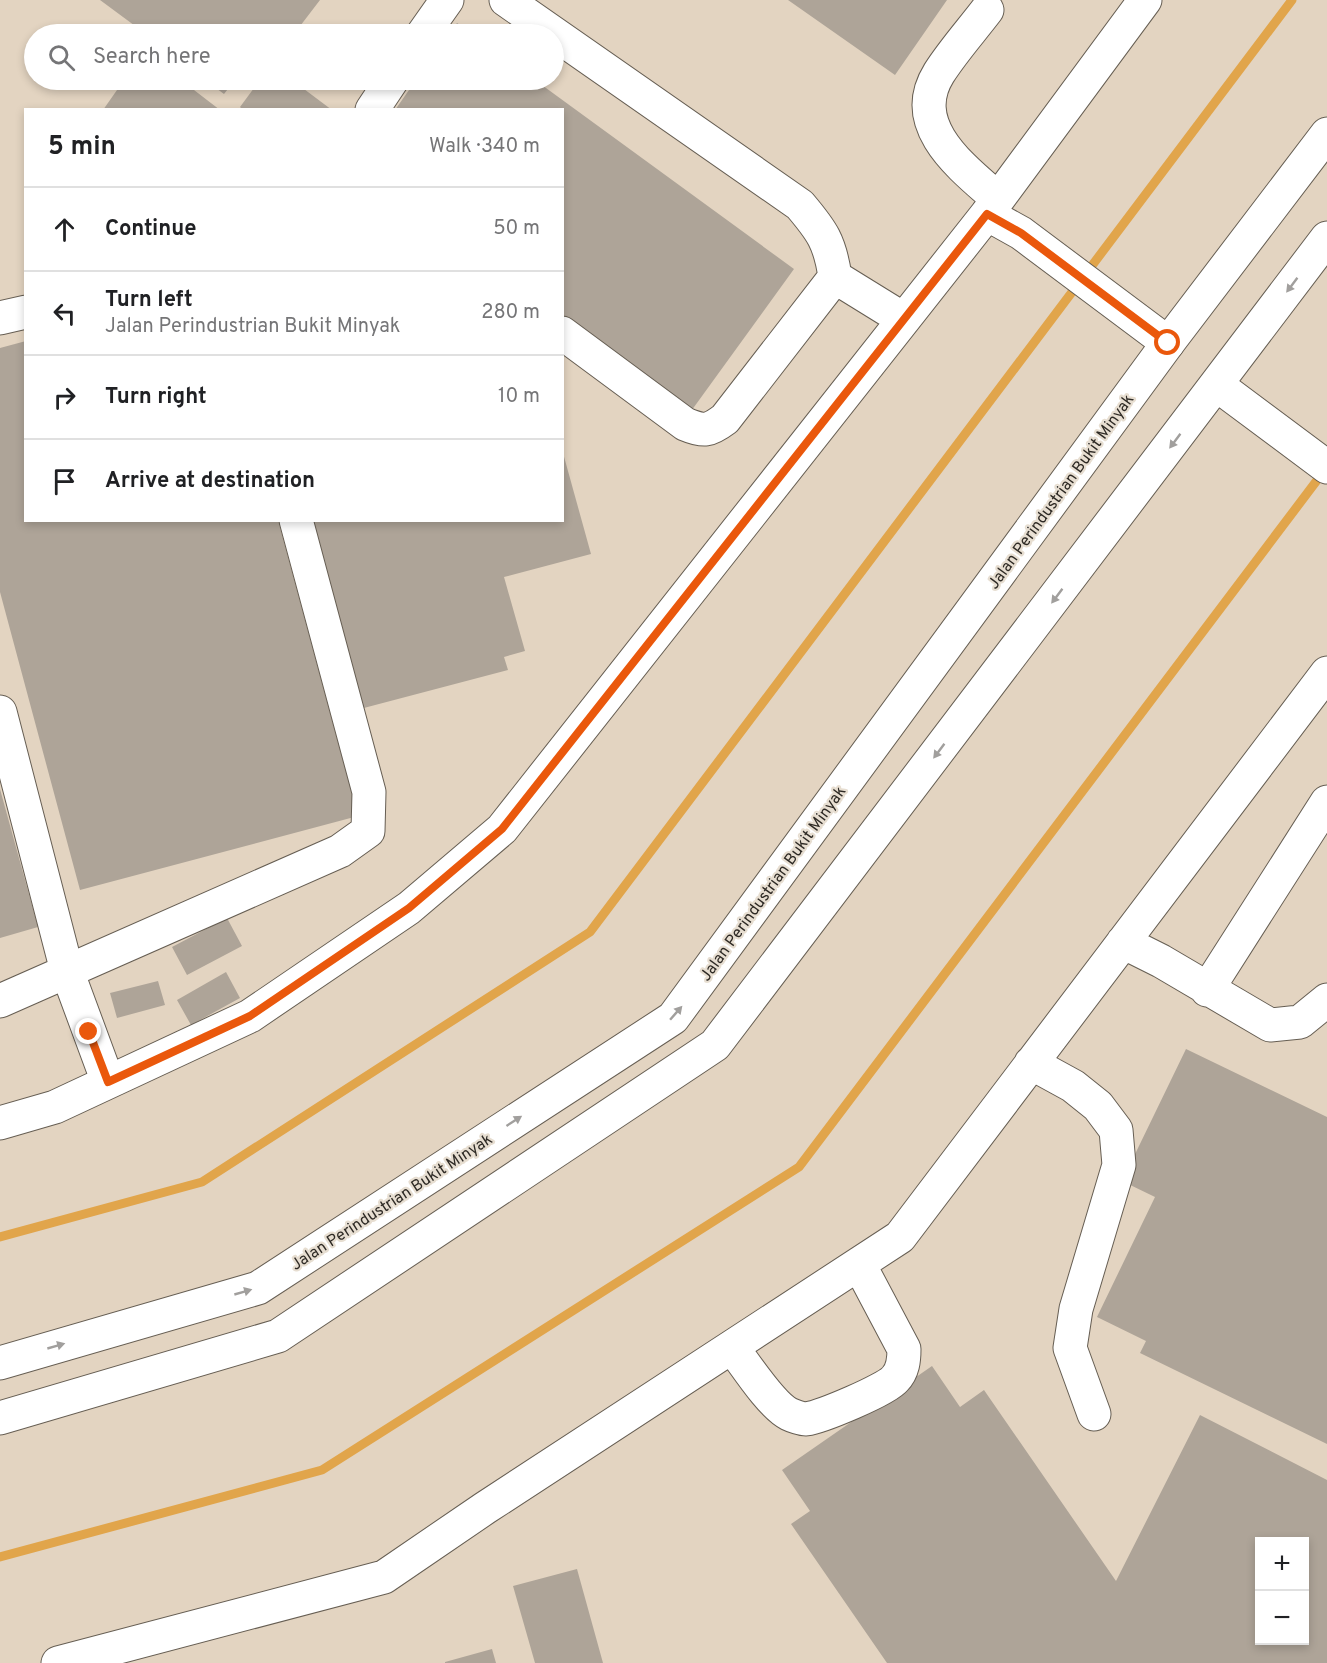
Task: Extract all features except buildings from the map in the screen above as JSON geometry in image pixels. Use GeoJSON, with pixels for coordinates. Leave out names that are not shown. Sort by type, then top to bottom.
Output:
{"type":"FeatureCollection","features":[{"type":"Feature","properties":{"kind":"main road"},"geometry":{"type":"LineString","coordinates":[[430,24],[447,0]]}},
{"type":"Feature","properties":{"kind":"main road"},"geometry":{"type":"LineString","coordinates":[[506,0],[540,24]]}},
{"type":"Feature","properties":{"kind":"main road"},"geometry":{"type":"LineString","coordinates":[[0,1123],[55,1107],[250,1016],[409,908],[502,829],[992,206],[1145,0]]}},
{"type":"Feature","properties":{"kind":"main road"},"geometry":{"type":"LineString","coordinates":[[987,10],[938,75],[928,101],[935,134],[992,206],[1021,233],[1168,343]]}},
{"type":"Feature","properties":{"kind":"main road"},"geometry":{"type":"LineString","coordinates":[[564,40],[800,205],[817,225],[831,250],[835,277],[725,419],[713,429],[699,430],[686,424],[564,334]]}},
{"type":"Feature","properties":{"kind":"main road"},"geometry":{"type":"LineString","coordinates":[[373,108],[386,90]]}},
{"type":"Feature","properties":{"kind":"main road","name":"Jalan Perindustrian Bukit Minyak"},"geometry":{"type":"LineString","coordinates":[[0,1363],[258,1288],[673,1018],[1168,343],[1327,134]]}},
{"type":"Feature","properties":{"kind":"main road"},"geometry":{"type":"LineString","coordinates":[[0,1418],[278,1336],[715,1045],[1230,393],[1327,238]]}},
{"type":"Feature","properties":{"kind":"main road"},"geometry":{"type":"LineString","coordinates":[[835,277],[903,319]]}},
{"type":"Feature","properties":{"kind":"main road"},"geometry":{"type":"LineString","coordinates":[[0,318],[24,312]]}},
{"type":"Feature","properties":{"kind":"main road"},"geometry":{"type":"LineString","coordinates":[[1230,393],[1327,466]]}},
{"type":"Feature","properties":{"kind":"main road"},"geometry":{"type":"LineString","coordinates":[[0,1000],[340,850],[368,831],[369,792],[297,522]]}},
{"type":"Feature","properties":{"kind":"main road"},"geometry":{"type":"LineString","coordinates":[[58,1663],[135,1653],[384,1577],[485,1508],[900,1238],[1327,673]]}},
{"type":"Feature","properties":{"kind":"main road"},"geometry":{"type":"LineString","coordinates":[[0,712],[67,971],[108,1082]]}},
{"type":"Feature","properties":{"kind":"main road"},"geometry":{"type":"LineString","coordinates":[[1208,990],[1327,802]]}},
{"type":"Feature","properties":{"kind":"main road"},"geometry":{"type":"LineString","coordinates":[[1123,942],[1161,961],[1270,1025],[1300,1022],[1327,1000]]}},
{"type":"Feature","properties":{"kind":"main road"},"geometry":{"type":"LineString","coordinates":[[1031,1063],[1073,1086],[1098,1106],[1116,1130],[1119,1165],[1076,1309],[1070,1348],[1094,1414]]}},
{"type":"Feature","properties":{"kind":"main road"},"geometry":{"type":"LineString","coordinates":[[732,1347],[760,1386],[788,1414],[805,1419],[824,1414],[895,1380],[904,1362],[904,1349],[859,1264]]}},
{"type":"Feature","properties":{"kind":"shaded area"},"geometry":{"type":"Polygon","coordinates":[[[0,0],[1327,0],[1327,1663],[0,1663],[0,0]]]}},
{"type":"Feature","properties":{"kind":"waterway"},"geometry":{"type":"LineString","coordinates":[[0,1237],[202,1182],[590,932],[1292,0]]}},
{"type":"Feature","properties":{"kind":"waterway"},"geometry":{"type":"LineString","coordinates":[[0,1557],[322,1470],[799,1167],[1324,471]]}},
{"type":"Feature","properties":{"kind":"route"},"geometry":{"type":"LineString","coordinates":[[89,1032],[108,1082],[250,1016],[409,908],[502,829],[987,214],[1021,233],[1168,343]]}}]}
